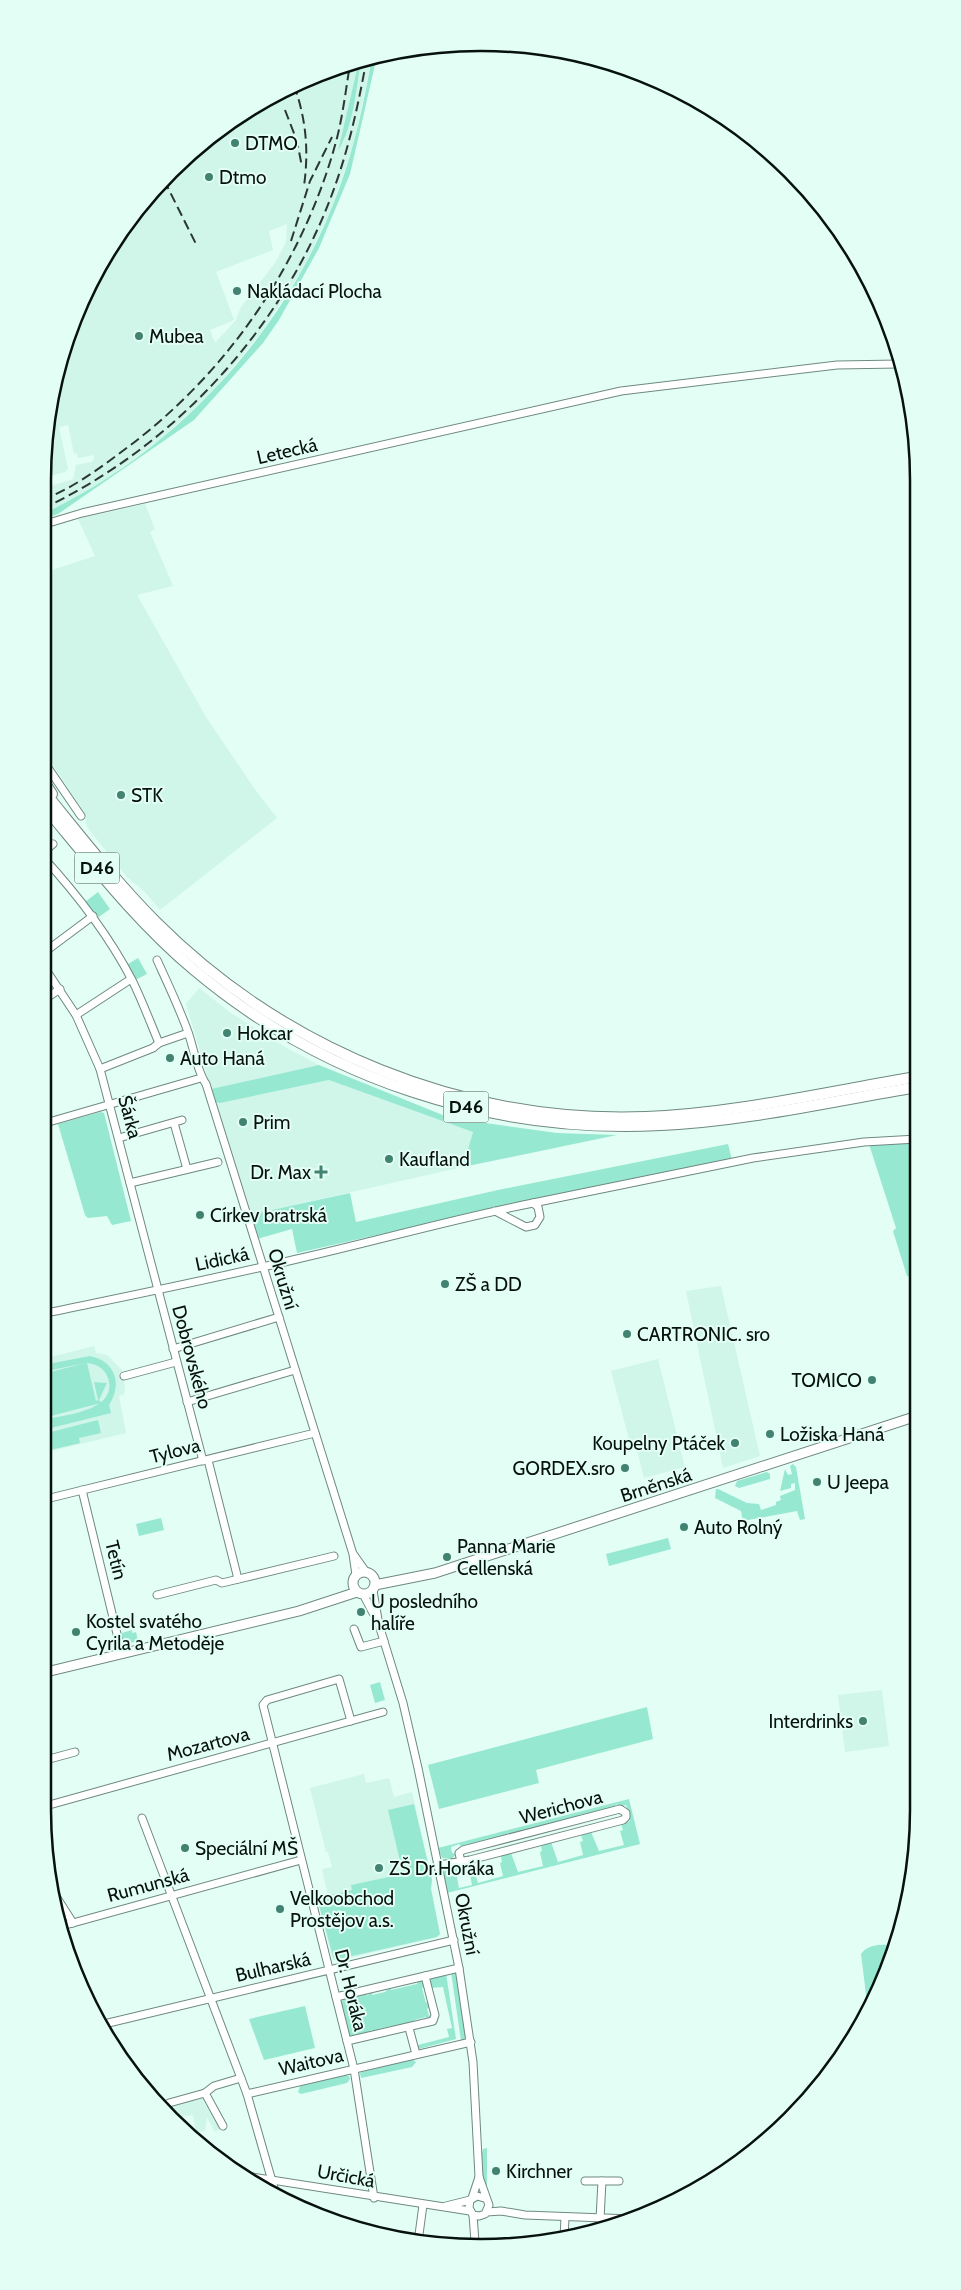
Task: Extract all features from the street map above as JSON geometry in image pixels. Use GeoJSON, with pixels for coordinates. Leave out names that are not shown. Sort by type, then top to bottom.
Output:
{"type":"FeatureCollection","features":[{"type":"Feature","properties":{"kind":"highway"},"geometry":{"type":"LineString","coordinates":[[51,793],[66,818]]}},
{"type":"Feature","properties":{"kind":"highway","name":"D46"},"geometry":{"type":"LineString","coordinates":[[51,800],[126,890],[155,921],[226,982],[252,1002],[296,1029],[361,1062],[419,1085],[496,1105],[554,1114],[618,1117],[678,1115],[718,1110],[910,1078]]}},
{"type":"Feature","properties":{"kind":"highway","name":"D46"},"geometry":{"type":"LineString","coordinates":[[51,815],[150,928],[192,968],[230,998],[320,1053],[355,1070],[420,1095],[496,1115],[533,1121],[571,1125],[644,1126],[720,1120],[910,1088]]}},
{"type":"Feature","properties":{"kind":"main road","name":"Brněnská"},"geometry":{"type":"LineString","coordinates":[[374,1585],[436,1573],[910,1418]]}},
{"type":"Feature","properties":{"kind":"main road"},"geometry":{"type":"LineString","coordinates":[[51,1670],[299,1611],[338,1597],[355,1588],[374,1585],[371,1574],[366,1572],[355,1588]]}},
{"type":"Feature","properties":{"kind":"street","name":"Letecká"},"geometry":{"type":"LineString","coordinates":[[51,522],[82,513],[628,390],[836,365],[893,364]]}},
{"type":"Feature","properties":{"kind":"street"},"geometry":{"type":"LineString","coordinates":[[51,772],[81,816]]}},
{"type":"Feature","properties":{"kind":"street"},"geometry":{"type":"LineString","coordinates":[[51,865],[93,916],[131,979],[159,1043]]}},
{"type":"Feature","properties":{"kind":"street"},"geometry":{"type":"LineString","coordinates":[[51,947],[93,916]]}},
{"type":"Feature","properties":{"kind":"street","name":"Okružní"},"geometry":{"type":"LineString","coordinates":[[157,960],[197,1057],[201,1078],[206,1084],[353,1554],[355,1588],[379,1625]]}},
{"type":"Feature","properties":{"kind":"street","name":"Šárka"},"geometry":{"type":"LineString","coordinates":[[51,976],[76,1015],[100,1069],[157,1290]]}},
{"type":"Feature","properties":{"kind":"street"},"geometry":{"type":"LineString","coordinates":[[76,1015],[131,979]]}},
{"type":"Feature","properties":{"kind":"street"},"geometry":{"type":"LineString","coordinates":[[51,994],[60,988]]}},
{"type":"Feature","properties":{"kind":"street"},"geometry":{"type":"LineString","coordinates":[[100,1069],[154,1048],[159,1043],[188,1033]]}},
{"type":"Feature","properties":{"kind":"street"},"geometry":{"type":"LineString","coordinates":[[51,1121],[201,1078]]}},
{"type":"Feature","properties":{"kind":"street"},"geometry":{"type":"LineString","coordinates":[[119,1138],[182,1120]]}},
{"type":"Feature","properties":{"kind":"street"},"geometry":{"type":"LineString","coordinates":[[174,1123],[186,1169]]}},
{"type":"Feature","properties":{"kind":"street","name":"Lidická"},"geometry":{"type":"LineString","coordinates":[[51,1312],[262,1267],[495,1211],[753,1158],[864,1142],[910,1139]]}},
{"type":"Feature","properties":{"kind":"street"},"geometry":{"type":"LineString","coordinates":[[130,1183],[218,1162]]}},
{"type":"Feature","properties":{"kind":"street"},"geometry":{"type":"LineString","coordinates":[[495,1211],[520,1225],[531,1227],[537,1224],[540,1217],[538,1207],[533,1203]]}},
{"type":"Feature","properties":{"kind":"street","name":"Dobrovského"},"geometry":{"type":"LineString","coordinates":[[157,1290],[238,1579]]}},
{"type":"Feature","properties":{"kind":"street"},"geometry":{"type":"LineString","coordinates":[[173,1349],[279,1317]]}},
{"type":"Feature","properties":{"kind":"street"},"geometry":{"type":"LineString","coordinates":[[124,1376],[176,1362]]}},
{"type":"Feature","properties":{"kind":"street"},"geometry":{"type":"LineString","coordinates":[[187,1402],[294,1370]]}},
{"type":"Feature","properties":{"kind":"street","name":"Tylova"},"geometry":{"type":"LineString","coordinates":[[51,1498],[314,1433]]}},
{"type":"Feature","properties":{"kind":"street","name":"Tetín"},"geometry":{"type":"LineString","coordinates":[[82,1490],[118,1638]]}},
{"type":"Feature","properties":{"kind":"street","name":"Okružní"},"geometry":{"type":"LineString","coordinates":[[353,1554],[366,1572]]}},
{"type":"Feature","properties":{"kind":"street"},"geometry":{"type":"LineString","coordinates":[[157,1595],[216,1580],[222,1583],[334,1556]]}},
{"type":"Feature","properties":{"kind":"street","name":"Okružní"},"geometry":{"type":"LineString","coordinates":[[374,1585],[379,1625],[403,1704],[454,1940],[471,2042],[476,2100],[479,2177],[486,2200]]}},
{"type":"Feature","properties":{"kind":"street"},"geometry":{"type":"LineString","coordinates":[[354,1628],[361,1647],[384,1641]]}},
{"type":"Feature","properties":{"kind":"street","name":"Dr. Horáka"},"geometry":{"type":"LineString","coordinates":[[351,1721],[339,1679],[267,1700],[263,1706],[354,2069],[374,2198]]}},
{"type":"Feature","properties":{"kind":"street","name":"Mozartova"},"geometry":{"type":"LineString","coordinates":[[51,1804],[383,1712]]}},
{"type":"Feature","properties":{"kind":"street"},"geometry":{"type":"LineString","coordinates":[[51,1759],[75,1752]]}},
{"type":"Feature","properties":{"kind":"street","name":"Werichova"},"geometry":{"type":"LineString","coordinates":[[439,1865],[460,1862],[623,1820],[626,1813],[620,1809],[461,1850],[459,1855],[460,1862]]}},
{"type":"Feature","properties":{"kind":"street"},"geometry":{"type":"LineString","coordinates":[[142,1818],[242,2078],[272,2184]]}},
{"type":"Feature","properties":{"kind":"street"},"geometry":{"type":"LineString","coordinates":[[538,1830],[541,1842]]}},
{"type":"Feature","properties":{"kind":"street","name":"Rumunská"},"geometry":{"type":"LineString","coordinates":[[67,1925],[301,1860]]}},
{"type":"Feature","properties":{"kind":"street"},"geometry":{"type":"LineString","coordinates":[[62,1906],[73,1923]]}},
{"type":"Feature","properties":{"kind":"street","name":"Bulharská"},"geometry":{"type":"LineString","coordinates":[[108,2023],[454,1940]]}},
{"type":"Feature","properties":{"kind":"street"},"geometry":{"type":"LineString","coordinates":[[336,1997],[459,1968]]}},
{"type":"Feature","properties":{"kind":"street"},"geometry":{"type":"LineString","coordinates":[[347,2042],[430,2023],[435,2018],[425,1976]]}},
{"type":"Feature","properties":{"kind":"street"},"geometry":{"type":"LineString","coordinates":[[408,2028],[416,2054]]}},
{"type":"Feature","properties":{"kind":"street","name":"Waitova"},"geometry":{"type":"LineString","coordinates":[[247,2094],[471,2042]]}},
{"type":"Feature","properties":{"kind":"street"},"geometry":{"type":"LineString","coordinates":[[169,2102],[205,2093],[214,2086],[242,2078]]}},
{"type":"Feature","properties":{"kind":"street"},"geometry":{"type":"LineString","coordinates":[[205,2093],[223,2126]]}},
{"type":"Feature","properties":{"kind":"street","name":"Okružní"},"geometry":{"type":"LineString","coordinates":[[472,2213],[471,2199],[479,2177]]}},
{"type":"Feature","properties":{"kind":"street","name":"Určická"},"geometry":{"type":"LineString","coordinates":[[262,2179],[374,2198],[484,2214]]}},
{"type":"Feature","properties":{"kind":"street"},"geometry":{"type":"LineString","coordinates":[[585,2180],[619,2181]]}},
{"type":"Feature","properties":{"kind":"street"},"geometry":{"type":"LineString","coordinates":[[600,2219],[602,2181]]}},
{"type":"Feature","properties":{"kind":"street","name":"Určická"},"geometry":{"type":"LineString","coordinates":[[441,2207],[478,2196],[486,2200]]}},
{"type":"Feature","properties":{"kind":"street"},"geometry":{"type":"LineString","coordinates":[[475,2239],[484,2214],[486,2200],[501,2211]]}},
{"type":"Feature","properties":{"kind":"street"},"geometry":{"type":"LineString","coordinates":[[419,2234],[423,2205]]}},
{"type":"Feature","properties":{"kind":"street"},"geometry":{"type":"LineString","coordinates":[[484,2214],[501,2211],[607,2219]]}},
{"type":"Feature","properties":{"kind":"street"},"geometry":{"type":"LineString","coordinates":[[472,2213],[475,2239]]}},
{"type":"Feature","properties":{"kind":"street"},"geometry":{"type":"LineString","coordinates":[[564,2231],[565,2217]]}},
{"type":"Feature","properties":{"kind":"shaded area"},"geometry":{"type":"Polygon","coordinates":[[[370,66],[354,143],[331,209],[303,269],[260,334],[214,390],[163,437],[117,471],[80,495],[51,510],[51,486],[73,479],[76,465],[92,462],[94,459],[94,455],[78,458],[77,453],[74,454],[68,425],[59,427],[68,469],[65,472],[51,476],[55,424],[66,369],[84,316],[96,291],[109,266],[140,219],[158,197],[197,158],[242,124],[266,109],[316,84],[357,70],[339,149],[344,141],[359,69],[370,66]],[[287,224],[269,231],[273,250],[216,272],[234,320],[210,330],[215,343],[236,320],[241,307],[275,263],[286,242],[287,224]]]}},
{"type":"Feature","properties":{"kind":"shaded area"},"geometry":{"type":"Polygon","coordinates":[[[145,504],[155,529],[150,532],[173,586],[137,595],[206,717],[254,788],[277,818],[160,910],[144,891],[126,876],[87,827],[84,812],[51,762],[51,570],[95,556],[78,519],[145,504]]]}},
{"type":"Feature","properties":{"kind":"shaded area"},"geometry":{"type":"Polygon","coordinates":[[[199,988],[231,1013],[285,1047],[319,1065],[211,1089],[186,1004],[199,988]]]}},
{"type":"Feature","properties":{"kind":"shaded area"},"geometry":{"type":"Polygon","coordinates":[[[329,1080],[473,1132],[463,1167],[258,1213],[251,1211],[220,1115],[211,1100],[220,1103],[329,1080]]]}},
{"type":"Feature","properties":{"kind":"shaded area"},"geometry":{"type":"Polygon","coordinates":[[[721,1286],[760,1456],[723,1468],[686,1291],[721,1286]]]}},
{"type":"Feature","properties":{"kind":"shaded area"},"geometry":{"type":"Polygon","coordinates":[[[94,1346],[96,1353],[107,1355],[122,1370],[125,1389],[124,1394],[119,1396],[126,1433],[51,1451],[51,1357],[94,1346]]]}},
{"type":"Feature","properties":{"kind":"shaded area"},"geometry":{"type":"Polygon","coordinates":[[[658,1359],[685,1467],[644,1478],[635,1442],[630,1443],[611,1371],[658,1359]]]}},
{"type":"Feature","properties":{"kind":"shaded area"},"geometry":{"type":"Polygon","coordinates":[[[882,1690],[889,1746],[845,1752],[838,1695],[882,1690]]]}},
{"type":"Feature","properties":{"kind":"shaded area","name":"ZŠ Dr.Horáka"},"geometry":{"type":"Polygon","coordinates":[[[364,1774],[366,1783],[389,1778],[394,1797],[412,1792],[432,1880],[431,1888],[440,1934],[437,1937],[337,1961],[332,1958],[317,1898],[328,1895],[322,1869],[332,1867],[328,1852],[326,1852],[310,1788],[364,1774]]]}},
{"type":"Feature","properties":{"kind":"shaded area"},"geometry":{"type":"Polygon","coordinates":[[[202,2099],[220,2129],[215,2132],[207,2117],[205,2131],[197,2132],[193,2115],[181,2117],[169,2105],[202,2099]]]}},
{"type":"Feature","properties":{"kind":"green space"},"geometry":{"type":"Polygon","coordinates":[[[375,64],[350,174],[319,248],[279,320],[263,343],[194,420],[58,514],[51,516],[51,510],[92,487],[139,456],[183,420],[223,380],[259,337],[290,290],[317,241],[345,173],[366,91],[370,66],[375,64]]]}},
{"type":"Feature","properties":{"kind":"green space"},"geometry":{"type":"Polygon","coordinates":[[[360,69],[348,130],[338,151],[357,70],[360,69]]]}},
{"type":"Feature","properties":{"kind":"green space"},"geometry":{"type":"Polygon","coordinates":[[[98,892],[110,909],[96,919],[85,902],[98,892]]]}},
{"type":"Feature","properties":{"kind":"green space"},"geometry":{"type":"Polygon","coordinates":[[[138,958],[147,974],[133,981],[125,966],[138,958]]]}},
{"type":"Feature","properties":{"kind":"green space"},"geometry":{"type":"Polygon","coordinates":[[[319,1065],[450,1118],[557,1133],[617,1135],[463,1167],[473,1132],[329,1080],[220,1103],[215,1102],[211,1089],[319,1065]]]}},
{"type":"Feature","properties":{"kind":"green space"},"geometry":{"type":"Polygon","coordinates":[[[101,1112],[104,1113],[131,1221],[112,1225],[107,1216],[88,1218],[85,1215],[58,1124],[101,1112]]]}},
{"type":"Feature","properties":{"kind":"green space"},"geometry":{"type":"Polygon","coordinates":[[[910,1139],[910,1277],[907,1276],[893,1231],[896,1228],[868,1141],[910,1139]]]}},
{"type":"Feature","properties":{"kind":"green space"},"geometry":{"type":"Polygon","coordinates":[[[728,1144],[732,1160],[501,1207],[297,1253],[292,1229],[257,1239],[254,1224],[255,1220],[259,1219],[258,1213],[350,1193],[356,1222],[498,1190],[728,1144]]]}},
{"type":"Feature","properties":{"kind":"green space"},"geometry":{"type":"Polygon","coordinates":[[[90,1356],[105,1363],[111,1368],[116,1382],[109,1405],[111,1413],[51,1428],[51,1418],[88,1410],[99,1404],[51,1416],[51,1372],[85,1363],[51,1370],[51,1363],[90,1356]],[[87,1363],[96,1401],[98,1400],[94,1382],[107,1383],[99,1400],[100,1402],[105,1398],[109,1389],[108,1378],[100,1368],[87,1363]]]}},
{"type":"Feature","properties":{"kind":"green space"},"geometry":{"type":"Polygon","coordinates":[[[98,1420],[101,1433],[79,1438],[80,1443],[51,1450],[51,1432],[98,1420]]]}},
{"type":"Feature","properties":{"kind":"green space"},"geometry":{"type":"Polygon","coordinates":[[[793,1464],[796,1467],[805,1519],[800,1520],[797,1511],[743,1521],[741,1511],[715,1498],[716,1489],[718,1489],[747,1503],[759,1504],[761,1510],[776,1505],[776,1502],[781,1500],[780,1496],[795,1490],[795,1483],[791,1484],[791,1488],[780,1491],[785,1469],[788,1475],[792,1474],[790,1466],[793,1464]]]}},
{"type":"Feature","properties":{"kind":"green space"},"geometry":{"type":"Polygon","coordinates":[[[767,1472],[770,1474],[770,1479],[739,1488],[735,1486],[737,1481],[767,1472]]]}},
{"type":"Feature","properties":{"kind":"green space"},"geometry":{"type":"Polygon","coordinates":[[[161,1518],[164,1530],[139,1536],[136,1524],[161,1518]]]}},
{"type":"Feature","properties":{"kind":"green space"},"geometry":{"type":"Polygon","coordinates":[[[668,1538],[671,1549],[609,1566],[606,1554],[668,1538]]]}},
{"type":"Feature","properties":{"kind":"green space"},"geometry":{"type":"Polygon","coordinates":[[[132,1630],[132,1633],[136,1632],[138,1641],[118,1646],[117,1640],[122,1633],[132,1630]]]}},
{"type":"Feature","properties":{"kind":"green space"},"geometry":{"type":"Polygon","coordinates":[[[380,1682],[385,1700],[375,1703],[370,1685],[380,1682]]]}},
{"type":"Feature","properties":{"kind":"green space"},"geometry":{"type":"Polygon","coordinates":[[[647,1707],[653,1739],[536,1770],[539,1783],[439,1809],[428,1765],[647,1707]]]}},
{"type":"Feature","properties":{"kind":"green space"},"geometry":{"type":"Polygon","coordinates":[[[629,1799],[640,1844],[447,1893],[443,1873],[448,1866],[458,1866],[460,1871],[456,1872],[459,1888],[472,1885],[469,1870],[464,1870],[467,1862],[468,1865],[472,1864],[478,1883],[503,1876],[500,1863],[502,1862],[501,1856],[511,1853],[518,1872],[543,1866],[540,1852],[542,1851],[541,1845],[551,1842],[558,1862],[583,1855],[580,1842],[583,1841],[581,1835],[591,1832],[599,1851],[624,1845],[620,1831],[623,1830],[621,1824],[630,1821],[626,1805],[620,1807],[616,1804],[615,1808],[610,1807],[610,1809],[601,1809],[600,1812],[581,1814],[580,1817],[576,1816],[575,1818],[517,1833],[513,1832],[512,1835],[508,1833],[507,1836],[503,1835],[502,1837],[490,1840],[486,1839],[485,1841],[479,1841],[462,1847],[459,1844],[451,1847],[452,1853],[456,1854],[452,1859],[442,1858],[438,1848],[629,1799]]]}},
{"type":"Feature","properties":{"kind":"green space"},"geometry":{"type":"Polygon","coordinates":[[[414,1804],[432,1880],[431,1889],[440,1934],[437,1937],[334,1960],[317,1898],[352,1890],[351,1885],[403,1874],[388,1810],[414,1804]]]}},
{"type":"Feature","properties":{"kind":"green space"},"geometry":{"type":"Polygon","coordinates":[[[888,1945],[866,1996],[861,1954],[872,1946],[888,1945]]]}},
{"type":"Feature","properties":{"kind":"green space"},"geometry":{"type":"Polygon","coordinates":[[[451,1972],[457,1975],[466,2035],[461,2041],[451,1972]]]}},
{"type":"Feature","properties":{"kind":"green space"},"geometry":{"type":"Polygon","coordinates":[[[446,1973],[456,2039],[415,2050],[415,2042],[418,2045],[449,2037],[447,2029],[452,2028],[443,1987],[430,1988],[429,1981],[432,1976],[446,1973]]]}},
{"type":"Feature","properties":{"kind":"green space"},"geometry":{"type":"Polygon","coordinates":[[[418,1979],[426,1985],[422,1988],[426,2003],[429,2001],[431,2006],[427,2009],[429,2016],[433,2014],[430,2021],[426,2017],[414,2020],[417,2024],[390,2030],[391,2026],[378,2029],[376,2033],[372,2034],[372,2030],[366,2036],[350,2037],[342,2003],[343,1998],[368,1991],[367,1996],[373,1990],[372,1995],[385,1992],[391,1986],[391,1990],[417,1984],[418,1979]]]}},
{"type":"Feature","properties":{"kind":"green space"},"geometry":{"type":"Polygon","coordinates":[[[305,2006],[315,2048],[264,2060],[249,2019],[305,2006]]]}},
{"type":"Feature","properties":{"kind":"green space"},"geometry":{"type":"Polygon","coordinates":[[[412,2059],[416,2062],[412,2067],[361,2078],[360,2073],[362,2072],[412,2059]]]}},
{"type":"Feature","properties":{"kind":"green space"},"geometry":{"type":"Polygon","coordinates":[[[345,2075],[349,2076],[350,2079],[347,2083],[301,2094],[298,2092],[300,2086],[345,2075]]]}},
{"type":"Feature","properties":{"kind":"green space"},"geometry":{"type":"Polygon","coordinates":[[[487,2148],[487,2186],[483,2187],[482,2153],[483,2149],[487,2148]]]}},
{"type":"Feature","properties":{"kind":"railway"},"geometry":{"type":"LineString","coordinates":[[51,504],[91,483],[137,452],[181,416],[220,376],[256,333],[287,286],[314,237],[335,186],[354,122],[365,67]]}},
{"type":"Feature","properties":{"kind":"railway"},"geometry":{"type":"LineString","coordinates":[[51,496],[66,489],[111,460],[168,414],[232,346],[260,308],[284,268],[305,226],[323,183],[337,138],[349,72]]}},
{"type":"Feature","properties":{"kind":"railway"},"geometry":{"type":"LineString","coordinates":[[296,93],[304,122],[306,147],[304,186]]}},
{"type":"Feature","properties":{"kind":"railway"},"geometry":{"type":"LineString","coordinates":[[285,110],[297,141],[302,167]]}},
{"type":"Feature","properties":{"kind":"railway"},"geometry":{"type":"LineString","coordinates":[[291,241],[310,181],[332,137]]}},
{"type":"Feature","properties":{"kind":"railway"},"geometry":{"type":"LineString","coordinates":[[168,187],[197,246]]}},
{"type":"Feature","properties":{"kind":"place","name":"DTMO"},"geometry":{"type":"Point","coordinates":[235,143]}},
{"type":"Feature","properties":{"kind":"place","name":"Dtmo"},"geometry":{"type":"Point","coordinates":[209,177]}},
{"type":"Feature","properties":{"kind":"place","name":"Nakládací Plocha"},"geometry":{"type":"Point","coordinates":[237,291]}},
{"type":"Feature","properties":{"kind":"place","name":"Mubea"},"geometry":{"type":"Point","coordinates":[139,336]}},
{"type":"Feature","properties":{"kind":"place","name":"STK"},"geometry":{"type":"Point","coordinates":[121,795]}},
{"type":"Feature","properties":{"kind":"place","name":"Hokcar"},"geometry":{"type":"Point","coordinates":[227,1033]}},
{"type":"Feature","properties":{"kind":"place","name":"Auto Haná"},"geometry":{"type":"Point","coordinates":[170,1058]}},
{"type":"Feature","properties":{"kind":"place","name":"Prim"},"geometry":{"type":"Point","coordinates":[243,1122]}},
{"type":"Feature","properties":{"kind":"place","name":"Kaufland"},"geometry":{"type":"Point","coordinates":[389,1159]}},
{"type":"Feature","properties":{"kind":"place","name":"Dr. Max"},"geometry":{"type":"Point","coordinates":[321,1172]}},
{"type":"Feature","properties":{"kind":"place","name":"Církev bratrská"},"geometry":{"type":"Point","coordinates":[200,1215]}},
{"type":"Feature","properties":{"kind":"place","name":"ZŠ a DD"},"geometry":{"type":"Point","coordinates":[445,1284]}},
{"type":"Feature","properties":{"kind":"place","name":"CARTRONIC. sro"},"geometry":{"type":"Point","coordinates":[627,1334]}},
{"type":"Feature","properties":{"kind":"place","name":"TOMICO"},"geometry":{"type":"Point","coordinates":[872,1380]}},
{"type":"Feature","properties":{"kind":"place","name":"Ložiska Haná"},"geometry":{"type":"Point","coordinates":[770,1434]}},
{"type":"Feature","properties":{"kind":"place","name":"Koupelny Ptáček"},"geometry":{"type":"Point","coordinates":[735,1443]}},
{"type":"Feature","properties":{"kind":"place","name":"GORDEX.sro"},"geometry":{"type":"Point","coordinates":[625,1468]}},
{"type":"Feature","properties":{"kind":"place","name":"U Jeepa"},"geometry":{"type":"Point","coordinates":[817,1482]}},
{"type":"Feature","properties":{"kind":"place","name":"Auto Rolný"},"geometry":{"type":"Point","coordinates":[684,1527]}},
{"type":"Feature","properties":{"kind":"place","name":"Panna Marie Cellenská"},"geometry":{"type":"Point","coordinates":[447,1557]}},
{"type":"Feature","properties":{"kind":"place","name":"U posledního halíře"},"geometry":{"type":"Point","coordinates":[361,1612]}},
{"type":"Feature","properties":{"kind":"place","name":"Kostel svatého Cyrila a Metoděje"},"geometry":{"type":"Point","coordinates":[76,1632]}},
{"type":"Feature","properties":{"kind":"place","name":"Interdrinks"},"geometry":{"type":"Point","coordinates":[863,1721]}},
{"type":"Feature","properties":{"kind":"place","name":"Speciální MŠ"},"geometry":{"type":"Point","coordinates":[185,1848]}},
{"type":"Feature","properties":{"kind":"place","name":"ZŠ Dr.Horáka"},"geometry":{"type":"Point","coordinates":[379,1868]}},
{"type":"Feature","properties":{"kind":"place","name":"Velkoobchod Prostějov a.s."},"geometry":{"type":"Point","coordinates":[280,1909]}},
{"type":"Feature","properties":{"kind":"place","name":"Kirchner"},"geometry":{"type":"Point","coordinates":[496,2171]}}]}
